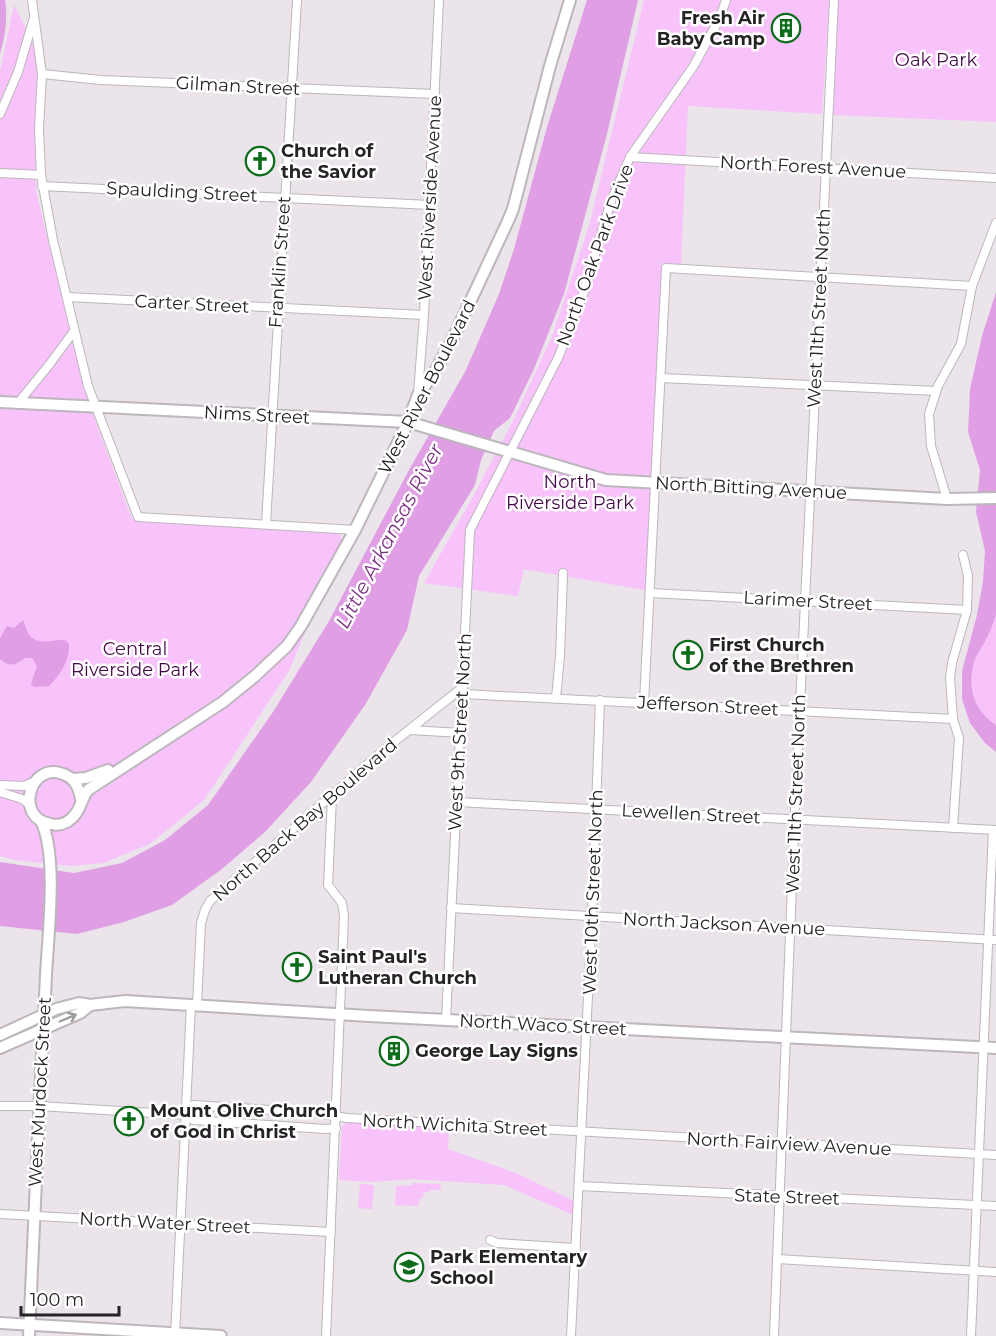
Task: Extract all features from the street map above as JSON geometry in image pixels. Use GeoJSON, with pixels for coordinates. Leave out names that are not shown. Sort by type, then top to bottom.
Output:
{"type":"FeatureCollection","features":[{"type":"Feature","properties":{"kind":"street"},"geometry":{"type":"LineString","coordinates":[[32,0],[42,74],[39,129],[42,186],[74,331],[95,406],[138,517],[355,530]]}},
{"type":"Feature","properties":{"kind":"street","name":"Franklin Street"},"geometry":{"type":"LineString","coordinates":[[266,524],[297,0]]}},
{"type":"Feature","properties":{"kind":"street","name":"West Riverside Avenue"},"geometry":{"type":"LineString","coordinates":[[418,395],[430,205],[439,0]]}},
{"type":"Feature","properties":{"kind":"street","name":"West River Boulevard"},"geometry":{"type":"LineString","coordinates":[[81,799],[87,790],[223,702],[287,646],[301,626],[355,530],[408,422],[418,395],[436,370],[456,332],[513,209],[550,66],[570,0]]}},
{"type":"Feature","properties":{"kind":"street","name":"North Oak Park Drive"},"geometry":{"type":"LineString","coordinates":[[509,453],[558,358],[582,298],[611,201],[630,157],[693,67],[720,18],[726,0]]}},
{"type":"Feature","properties":{"kind":"street","name":"West 11th Street North"},"geometry":{"type":"LineString","coordinates":[[774,1336],[794,819],[834,0]]}},
{"type":"Feature","properties":{"kind":"street"},"geometry":{"type":"LineString","coordinates":[[0,114],[21,63],[34,17]]}},
{"type":"Feature","properties":{"kind":"street","name":"Gilman Street"},"geometry":{"type":"LineString","coordinates":[[42,74],[101,80],[435,94]]}},
{"type":"Feature","properties":{"kind":"street","name":"North Forest Avenue"},"geometry":{"type":"LineString","coordinates":[[630,157],[996,178]]}},
{"type":"Feature","properties":{"kind":"street"},"geometry":{"type":"LineString","coordinates":[[0,173],[41,175]]}},
{"type":"Feature","properties":{"kind":"street","name":"Spaulding Street"},"geometry":{"type":"LineString","coordinates":[[42,186],[430,205]]}},
{"type":"Feature","properties":{"kind":"street"},"geometry":{"type":"LineString","coordinates":[[947,499],[929,432],[929,414],[936,392],[961,344],[972,286],[996,223]]}},
{"type":"Feature","properties":{"kind":"street"},"geometry":{"type":"LineString","coordinates":[[644,702],[666,268],[972,286]]}},
{"type":"Feature","properties":{"kind":"street","name":"Carter Street"},"geometry":{"type":"LineString","coordinates":[[67,297],[424,315]]}},
{"type":"Feature","properties":{"kind":"street"},"geometry":{"type":"LineString","coordinates":[[18,403],[74,331]]}},
{"type":"Feature","properties":{"kind":"street"},"geometry":{"type":"LineString","coordinates":[[661,378],[936,392]]}},
{"type":"Feature","properties":{"kind":"street","name":"Nims Street"},"geometry":{"type":"LineString","coordinates":[[0,402],[408,422],[509,453]]}},
{"type":"Feature","properties":{"kind":"street","name":"North Bitting Avenue"},"geometry":{"type":"LineString","coordinates":[[509,453],[606,480],[947,499],[996,498]]}},
{"type":"Feature","properties":{"kind":"street","name":"West 9th Street North"},"geometry":{"type":"LineString","coordinates":[[446,1020],[470,530],[509,453]]}},
{"type":"Feature","properties":{"kind":"street"},"geometry":{"type":"LineString","coordinates":[[953,828],[959,738],[953,719],[950,677],[967,610],[968,576],[963,555]]}},
{"type":"Feature","properties":{"kind":"street"},"geometry":{"type":"LineString","coordinates":[[556,698],[563,573]]}},
{"type":"Feature","properties":{"kind":"street","name":"Larimer Street"},"geometry":{"type":"LineString","coordinates":[[650,593],[967,610]]}},
{"type":"Feature","properties":{"kind":"street","name":"Jefferson Street"},"geometry":{"type":"LineString","coordinates":[[463,690],[556,698],[953,719]]}},
{"type":"Feature","properties":{"kind":"street","name":"North Back Bay Boulevard"},"geometry":{"type":"LineString","coordinates":[[194,1005],[201,923],[210,901],[410,730],[463,690]]}},
{"type":"Feature","properties":{"kind":"street","name":"West 10th Street North"},"geometry":{"type":"LineString","coordinates":[[571,1336],[587,1027],[600,700]]}},
{"type":"Feature","properties":{"kind":"street","name":"North Back Bay Boulevard"},"geometry":{"type":"LineString","coordinates":[[410,730],[461,733]]}},
{"type":"Feature","properties":{"kind":"street","name":"West River Boulevard"},"geometry":{"type":"LineString","coordinates":[[73,779],[99,774],[133,759]]}},
{"type":"Feature","properties":{"kind":"street"},"geometry":{"type":"LineString","coordinates":[[29,804],[29,792],[34,782],[40,776],[57,772],[73,779],[79,788],[81,799]]}},
{"type":"Feature","properties":{"kind":"street"},"geometry":{"type":"LineString","coordinates":[[0,785],[24,786],[34,782]]}},
{"type":"Feature","properties":{"kind":"street"},"geometry":{"type":"LineString","coordinates":[[0,792],[22,799],[29,804]]}},
{"type":"Feature","properties":{"kind":"street"},"geometry":{"type":"LineString","coordinates":[[326,1336],[344,916],[342,903],[328,885],[332,797]]}},
{"type":"Feature","properties":{"kind":"street","name":"West Murdock Street"},"geometry":{"type":"LineString","coordinates":[[29,1336],[50,860],[54,836],[76,814],[81,799]]}},
{"type":"Feature","properties":{"kind":"street","name":"Lewellen Street"},"geometry":{"type":"LineString","coordinates":[[457,802],[994,830]]}},
{"type":"Feature","properties":{"kind":"street","name":"West Murdock Street"},"geometry":{"type":"LineString","coordinates":[[29,804],[31,811],[41,821],[45,830],[50,860]]}},
{"type":"Feature","properties":{"kind":"street"},"geometry":{"type":"LineString","coordinates":[[41,821],[48,824],[64,824]]}},
{"type":"Feature","properties":{"kind":"street"},"geometry":{"type":"LineString","coordinates":[[971,1336],[984,1048],[992,939],[994,830]]}},
{"type":"Feature","properties":{"kind":"street","name":"North Jackson Avenue"},"geometry":{"type":"LineString","coordinates":[[452,908],[992,939]]}},
{"type":"Feature","properties":{"kind":"street","name":"North Waco Street"},"geometry":{"type":"LineString","coordinates":[[0,1035],[45,1013],[79,1003],[90,1005],[124,1001],[341,1015],[996,1048]]}},
{"type":"Feature","properties":{"kind":"street","name":"North Waco Street"},"geometry":{"type":"LineString","coordinates":[[0,1048],[80,1013],[90,1005]]}},
{"type":"Feature","properties":{"kind":"street"},"geometry":{"type":"LineString","coordinates":[[175,1334],[194,1005]]}},
{"type":"Feature","properties":{"kind":"street","name":"North Wichita Street"},"geometry":{"type":"LineString","coordinates":[[186,1113],[193,1105],[309,1112],[328,1114],[336,1118],[582,1132]]}},
{"type":"Feature","properties":{"kind":"street","name":"North Wichita Street"},"geometry":{"type":"LineString","coordinates":[[0,1106],[186,1113],[193,1120],[326,1130],[336,1128]]}},
{"type":"Feature","properties":{"kind":"street","name":"North Fairview Avenue"},"geometry":{"type":"LineString","coordinates":[[582,1132],[996,1155]]}},
{"type":"Feature","properties":{"kind":"street","name":"State Street"},"geometry":{"type":"LineString","coordinates":[[579,1186],[996,1206]]}},
{"type":"Feature","properties":{"kind":"street","name":"North Water Street"},"geometry":{"type":"LineString","coordinates":[[0,1214],[331,1232]]}},
{"type":"Feature","properties":{"kind":"street"},"geometry":{"type":"LineString","coordinates":[[490,1240],[496,1243],[576,1248]]}},
{"type":"Feature","properties":{"kind":"street"},"geometry":{"type":"LineString","coordinates":[[777,1259],[996,1272]]}},
{"type":"Feature","properties":{"kind":"street"},"geometry":{"type":"LineString","coordinates":[[0,1323],[221,1336]]}},
{"type":"Feature","properties":{"kind":"green space","name":"North Riverside Park"},"geometry":{"type":"Polygon","coordinates":[[[644,0],[829,0],[822,114],[688,106],[681,264],[660,263],[665,268],[650,591],[524,569],[518,596],[424,583],[515,417],[551,339],[589,226],[644,0]]]}},
{"type":"Feature","properties":{"kind":"green space","name":"Oak Park"},"geometry":{"type":"Polygon","coordinates":[[[838,0],[996,0],[996,122],[833,115],[838,0]]]}},
{"type":"Feature","properties":{"kind":"green space","name":"Central Riverside Park"},"geometry":{"type":"Polygon","coordinates":[[[14,5],[35,47],[37,75],[36,191],[76,356],[96,423],[132,519],[145,522],[336,531],[343,540],[289,671],[204,800],[150,844],[103,863],[72,866],[14,860],[0,856],[0,71],[14,5]]]}},
{"type":"Feature","properties":{"kind":"green space"},"geometry":{"type":"Polygon","coordinates":[[[996,615],[996,725],[982,713],[978,706],[971,681],[975,659],[996,615]]]}},
{"type":"Feature","properties":{"kind":"green space"},"geometry":{"type":"Polygon","coordinates":[[[346,1122],[449,1127],[448,1149],[516,1173],[574,1201],[573,1215],[504,1185],[412,1179],[373,1182],[339,1180],[342,1127],[346,1122]]]}},
{"type":"Feature","properties":{"kind":"green space"},"geometry":{"type":"Polygon","coordinates":[[[412,1183],[441,1184],[440,1190],[424,1192],[418,1206],[395,1205],[396,1186],[412,1185],[412,1183]]]}},
{"type":"Feature","properties":{"kind":"green space"},"geometry":{"type":"Polygon","coordinates":[[[360,1184],[374,1185],[372,1209],[358,1208],[360,1184]]]}},
{"type":"Feature","properties":{"kind":"water"},"geometry":{"type":"Polygon","coordinates":[[[0,0],[5,0],[6,14],[5,34],[0,54],[0,0]]]}},
{"type":"Feature","properties":{"kind":"water","name":"Little Arkansas River"},"geometry":{"type":"Polygon","coordinates":[[[587,0],[638,0],[607,134],[564,294],[534,369],[510,418],[494,431],[481,460],[475,485],[419,576],[407,630],[365,705],[311,782],[265,832],[222,869],[172,905],[124,922],[77,934],[0,926],[0,862],[74,873],[122,863],[165,840],[208,805],[273,712],[329,621],[409,470],[466,370],[499,294],[514,249],[547,127],[587,0]]]}},
{"type":"Feature","properties":{"kind":"water"},"geometry":{"type":"Polygon","coordinates":[[[996,292],[996,615],[975,659],[971,681],[978,706],[982,713],[996,725],[996,752],[985,743],[970,723],[962,699],[962,671],[977,615],[985,551],[976,512],[980,470],[968,432],[970,389],[982,336],[996,292]]]}},
{"type":"Feature","properties":{"kind":"water"},"geometry":{"type":"Polygon","coordinates":[[[23,620],[28,633],[36,640],[65,640],[69,644],[64,667],[49,686],[34,687],[31,684],[37,666],[32,658],[25,658],[12,665],[0,659],[0,638],[7,626],[14,628],[23,620]]]}},
{"type":"Feature","properties":{"kind":"place","name":"Fresh Air Baby Camp"},"geometry":{"type":"Point","coordinates":[786,28]}},
{"type":"Feature","properties":{"kind":"place","name":"Church of the Savior"},"geometry":{"type":"Point","coordinates":[260,161]}},
{"type":"Feature","properties":{"kind":"place","name":"First Church of the Brethren"},"geometry":{"type":"Point","coordinates":[688,655]}},
{"type":"Feature","properties":{"kind":"place","name":"Saint Paul's Lutheran Church"},"geometry":{"type":"Point","coordinates":[297,967]}},
{"type":"Feature","properties":{"kind":"place","name":"George Lay Signs"},"geometry":{"type":"Point","coordinates":[394,1051]}},
{"type":"Feature","properties":{"kind":"place","name":"Mount Olive Church of God in Christ"},"geometry":{"type":"Point","coordinates":[129,1121]}},
{"type":"Feature","properties":{"kind":"place","name":"Park Elementary School"},"geometry":{"type":"Point","coordinates":[409,1267]}}]}
